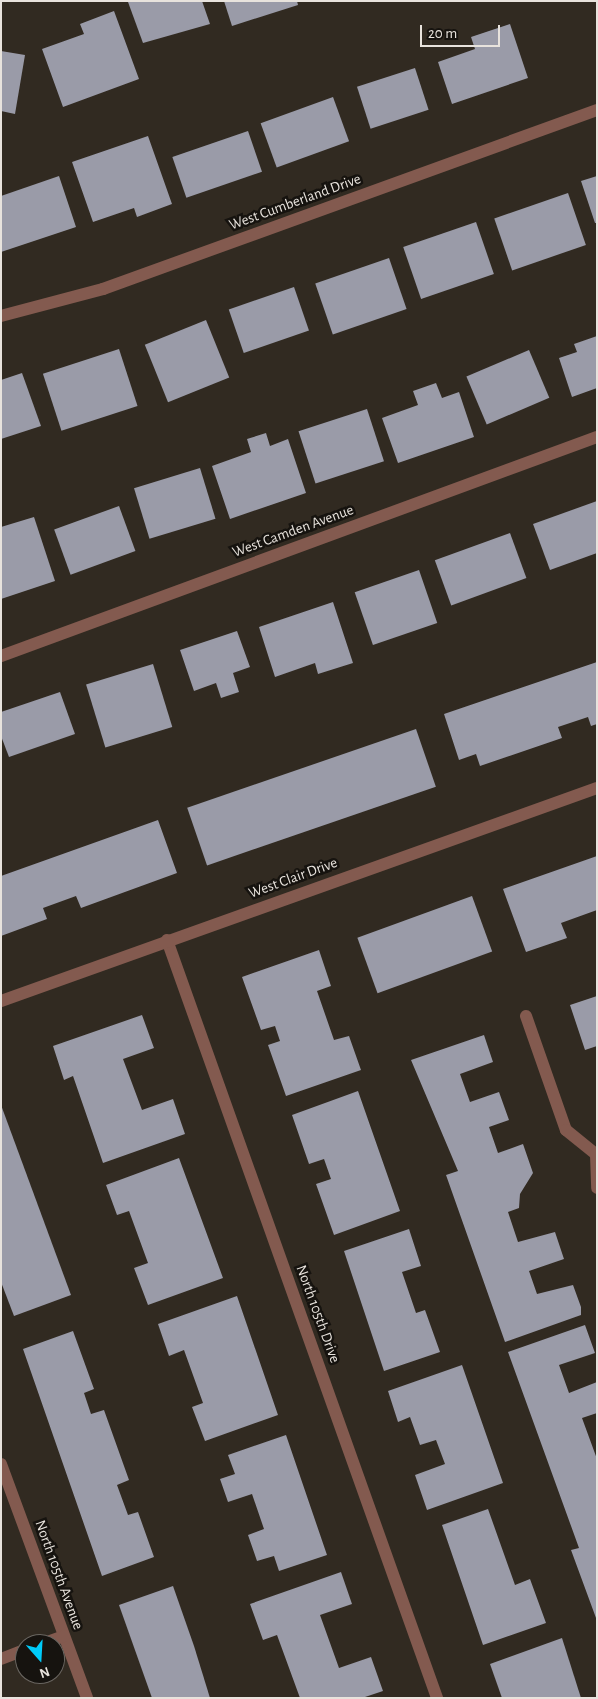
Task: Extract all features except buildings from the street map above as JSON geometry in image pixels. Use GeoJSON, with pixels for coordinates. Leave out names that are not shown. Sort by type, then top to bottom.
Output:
{"type":"FeatureCollection","features":[{"type":"Feature","properties":{"kind":"street","name":"West Cumberland Drive"},"geometry":{"type":"LineString","coordinates":[[1,316],[103,289],[597,110]]}},
{"type":"Feature","properties":{"kind":"street","name":"West Camden Avenue"},"geometry":{"type":"LineString","coordinates":[[1,656],[597,437]]}},
{"type":"Feature","properties":{"kind":"street","name":"West Clair Drive"},"geometry":{"type":"LineString","coordinates":[[1,1001],[167,940],[597,788]]}},
{"type":"Feature","properties":{"kind":"street","name":"North 105th Drive"},"geometry":{"type":"LineString","coordinates":[[167,940],[437,1698]]}},
{"type":"Feature","properties":{"kind":"street"},"geometry":{"type":"LineString","coordinates":[[526,1016],[566,1130],[596,1154],[597,1188]]}},
{"type":"Feature","properties":{"kind":"street","name":"North 105th Avenue"},"geometry":{"type":"LineString","coordinates":[[1,1464],[63,1634]]}},
{"type":"Feature","properties":{"kind":"street","name":"North 105th Avenue"},"geometry":{"type":"LineString","coordinates":[[65,1639],[87,1698]]}},
{"type":"Feature","properties":{"kind":"street"},"geometry":{"type":"LineString","coordinates":[[1,1659],[15,1654]]}}]}
